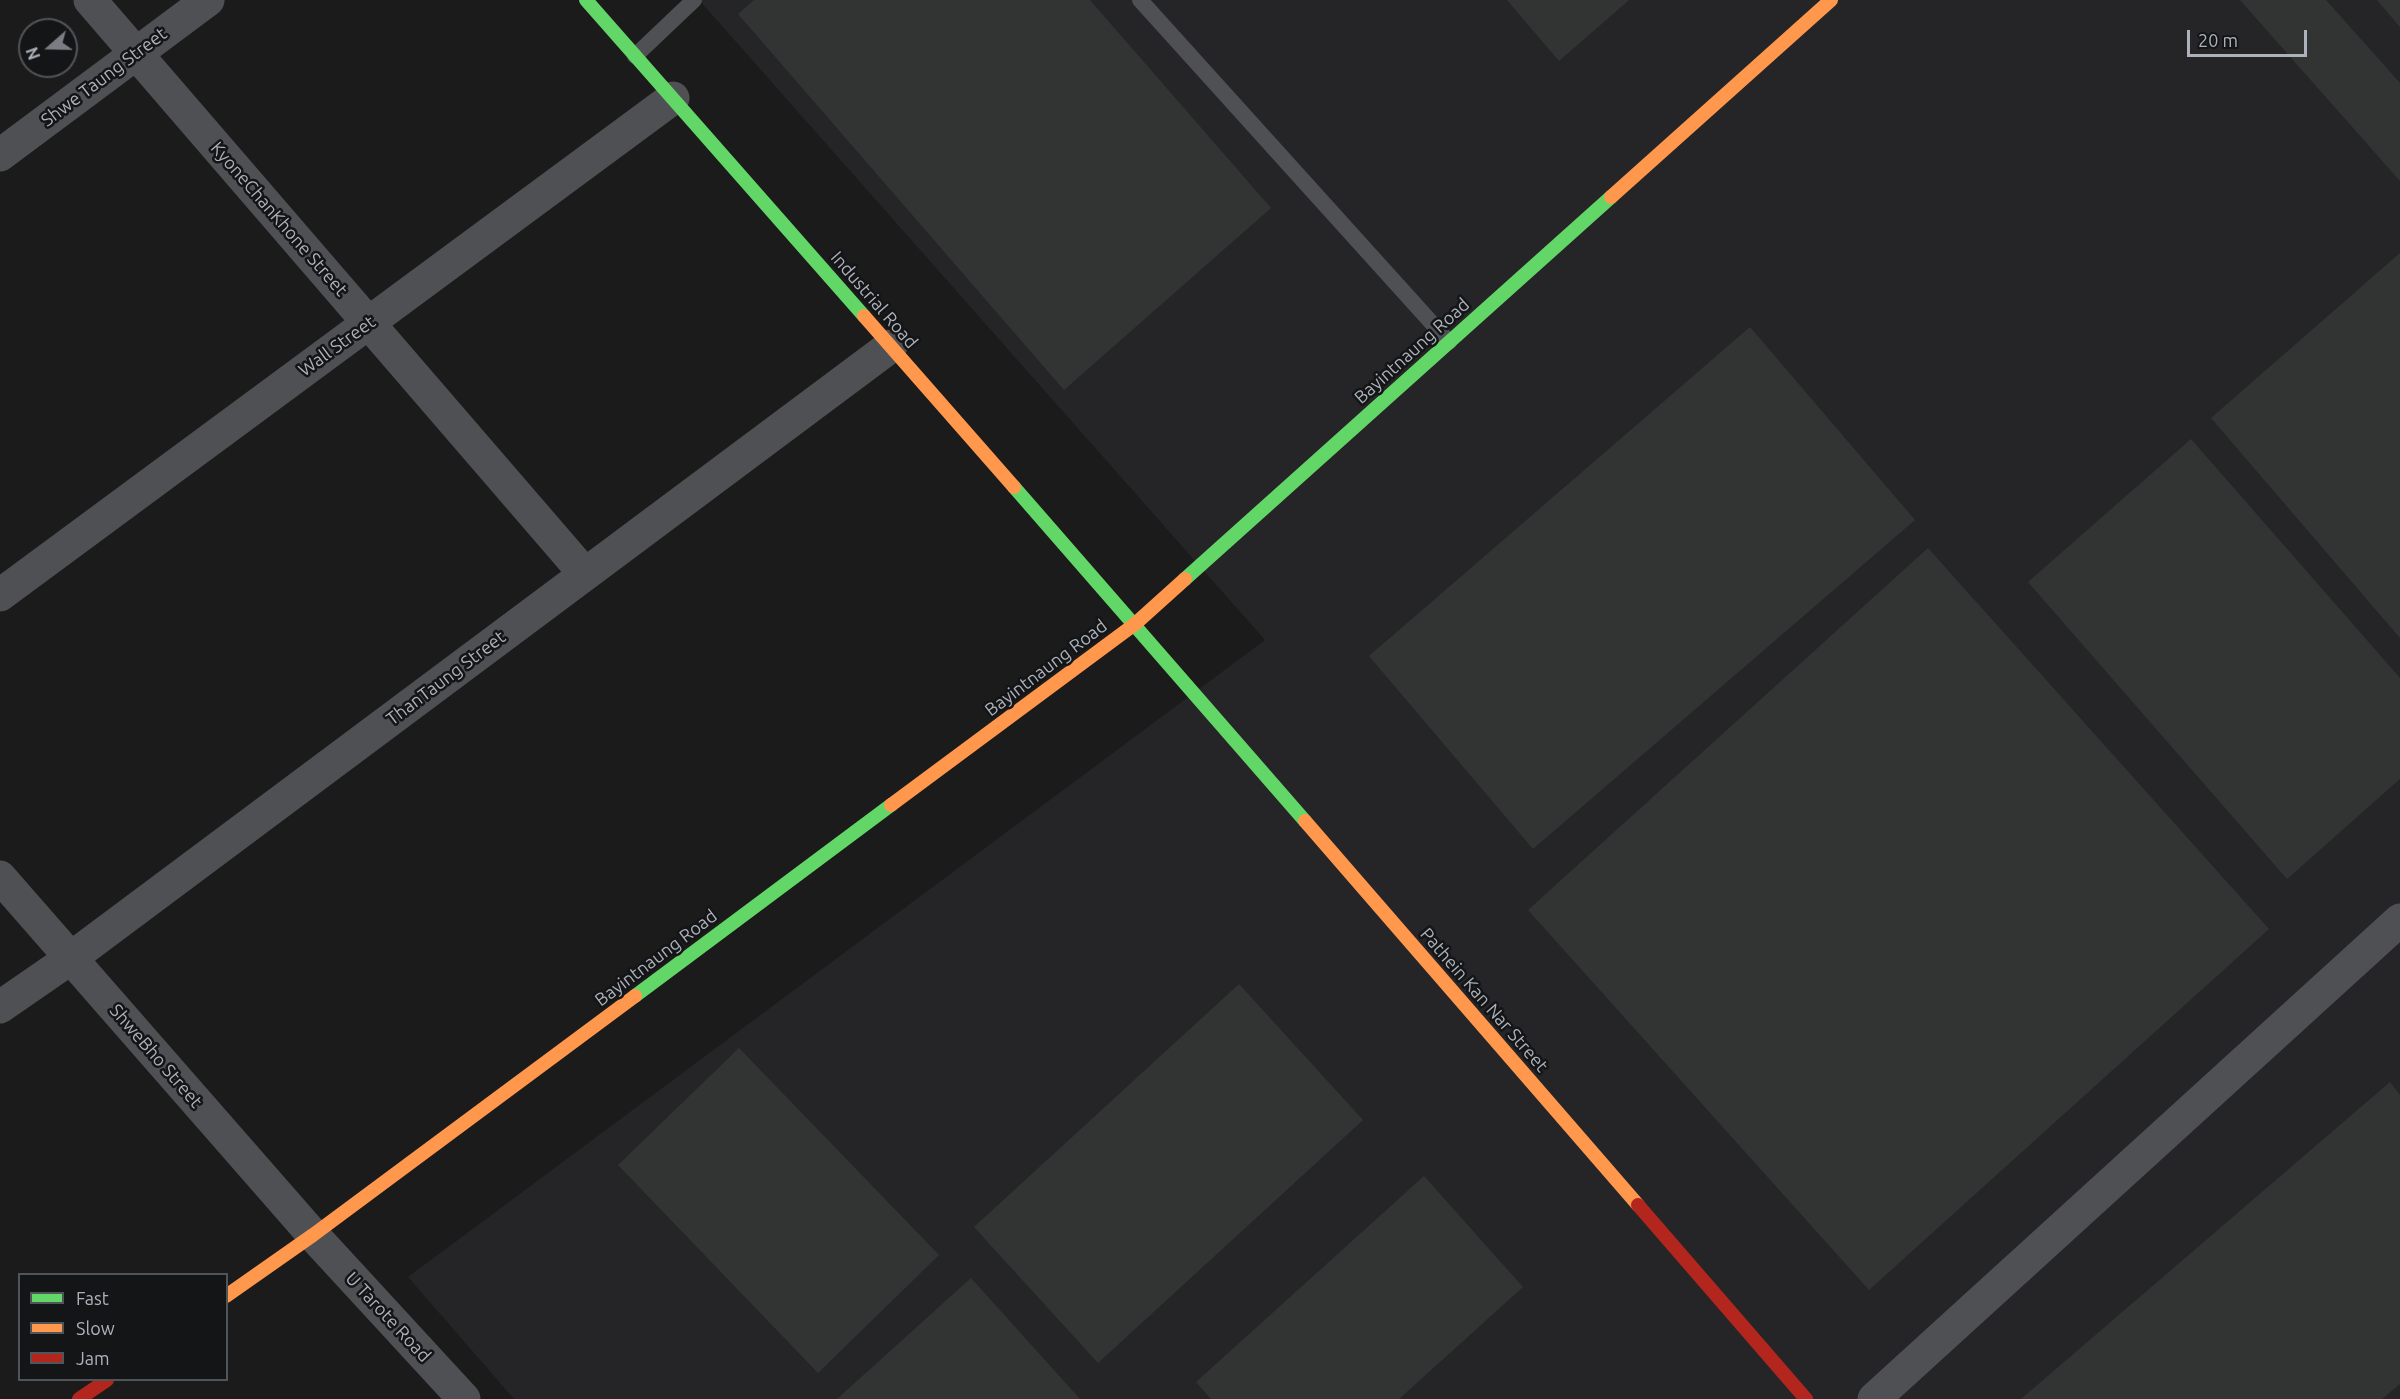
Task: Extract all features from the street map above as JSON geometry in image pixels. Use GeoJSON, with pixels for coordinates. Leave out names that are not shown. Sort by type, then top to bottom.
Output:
{"type":"FeatureCollection","features":[{"type":"Feature","properties":{"kind":"street","name":"KyoneChanKhone Street"},"geometry":{"type":"LineString","coordinates":[[90,0],[585,574]]}},
{"type":"Feature","properties":{"kind":"street","name":"Shwe Taung Street"},"geometry":{"type":"LineString","coordinates":[[0,155],[208,0]]}},
{"type":"Feature","properties":{"kind":"street","name":"Industrial Road"},"geometry":{"type":"LineString","coordinates":[[586,0],[1135,624]]}},
{"type":"Feature","properties":{"kind":"street","name":"Bayintnaung Road"},"geometry":{"type":"LineString","coordinates":[[228,1295],[313,1235],[1135,624],[1831,0]]}},
{"type":"Feature","properties":{"kind":"street","name":"Wall Street"},"geometry":{"type":"LineString","coordinates":[[0,595],[674,98]]}},
{"type":"Feature","properties":{"kind":"street","name":"ThanTaung Street"},"geometry":{"type":"LineString","coordinates":[[0,1008],[71,958],[891,346]]}},
{"type":"Feature","properties":{"kind":"street","name":"Pathein Kan Nar Street"},"geometry":{"type":"LineString","coordinates":[[1135,624],[1806,1399]]}},
{"type":"Feature","properties":{"kind":"street","name":"ShweBho Street"},"geometry":{"type":"LineString","coordinates":[[0,877],[313,1235]]}},
{"type":"Feature","properties":{"kind":"street"},"geometry":{"type":"LineString","coordinates":[[1874,1399],[2400,920]]}},
{"type":"Feature","properties":{"kind":"street","name":"U Tarote Road"},"geometry":{"type":"LineString","coordinates":[[313,1235],[464,1399]]}},
{"type":"Feature","properties":{"kind":"street"},"geometry":{"type":"LineString","coordinates":[[79,1399],[105,1381]]}},
{"type":"Feature","properties":{"kind":"lane"},"geometry":{"type":"LineString","coordinates":[[635,56],[694,0]]}},
{"type":"Feature","properties":{"kind":"lane"},"geometry":{"type":"LineString","coordinates":[[1140,0],[1449,342]]}},
{"type":"Feature","properties":{"kind":"shaded area"},"geometry":{"type":"Polygon","coordinates":[[[699,0],[2400,0],[2400,1399],[514,1399],[408,1277],[1265,640],[699,0]]]}},
{"type":"Feature","properties":{"kind":"building"},"geometry":{"type":"Polygon","coordinates":[[[754,0],[1090,0],[1271,208],[1064,390],[738,14],[754,0]]]}},
{"type":"Feature","properties":{"kind":"building"},"geometry":{"type":"Polygon","coordinates":[[[1507,0],[1629,0],[1559,61],[1507,0]]]}},
{"type":"Feature","properties":{"kind":"building"},"geometry":{"type":"Polygon","coordinates":[[[2240,0],[2326,0],[2400,83],[2400,181],[2240,0]]]}},
{"type":"Feature","properties":{"kind":"building"},"geometry":{"type":"Polygon","coordinates":[[[2377,0],[2400,0],[2400,27],[2377,0]]]}},
{"type":"Feature","properties":{"kind":"building"},"geometry":{"type":"Polygon","coordinates":[[[2400,253],[2400,638],[2211,418],[2400,253]]]}},
{"type":"Feature","properties":{"kind":"building"},"geometry":{"type":"Polygon","coordinates":[[[1750,327],[1915,520],[1533,849],[1369,656],[1750,327]]]}},
{"type":"Feature","properties":{"kind":"building"},"geometry":{"type":"Polygon","coordinates":[[[2191,439],[2400,678],[2400,779],[2287,879],[2028,582],[2191,439]]]}},
{"type":"Feature","properties":{"kind":"building"},"geometry":{"type":"Polygon","coordinates":[[[1928,548],[2269,929],[1869,1290],[1528,910],[1928,548]]]}},
{"type":"Feature","properties":{"kind":"building"},"geometry":{"type":"Polygon","coordinates":[[[1239,984],[1363,1120],[1098,1363],[974,1227],[1239,984]]]}},
{"type":"Feature","properties":{"kind":"building"},"geometry":{"type":"Polygon","coordinates":[[[739,1048],[939,1255],[818,1373],[618,1165],[739,1048]]]}},
{"type":"Feature","properties":{"kind":"building"},"geometry":{"type":"Polygon","coordinates":[[[2390,1082],[2400,1095],[2400,1384],[2382,1399],[2021,1399],[2390,1082]]]}},
{"type":"Feature","properties":{"kind":"building"},"geometry":{"type":"Polygon","coordinates":[[[1424,1176],[1523,1287],[1399,1399],[1211,1399],[1196,1382],[1424,1176]]]}},
{"type":"Feature","properties":{"kind":"building"},"geometry":{"type":"Polygon","coordinates":[[[971,1278],[1080,1399],[837,1399],[971,1278]]]}},
{"type":"Feature","properties":{"kind":"traffic: fast"},"geometry":{"type":"LineString","coordinates":[[586,0],[864,316]]}},
{"type":"Feature","properties":{"kind":"traffic: fast"},"geometry":{"type":"LineString","coordinates":[[1185,579],[1611,197]]}},
{"type":"Feature","properties":{"kind":"traffic: fast"},"geometry":{"type":"LineString","coordinates":[[1014,487],[1305,821]]}},
{"type":"Feature","properties":{"kind":"traffic: fast"},"geometry":{"type":"LineString","coordinates":[[635,996],[891,805]]}},
{"type":"Feature","properties":{"kind":"traffic: slow"},"geometry":{"type":"LineString","coordinates":[[1611,197],[1831,0]]}},
{"type":"Feature","properties":{"kind":"traffic: slow"},"geometry":{"type":"LineString","coordinates":[[864,316],[1014,487]]}},
{"type":"Feature","properties":{"kind":"traffic: slow"},"geometry":{"type":"LineString","coordinates":[[891,805],[1135,624],[1185,579]]}},
{"type":"Feature","properties":{"kind":"traffic: slow"},"geometry":{"type":"LineString","coordinates":[[1305,821],[1638,1205]]}},
{"type":"Feature","properties":{"kind":"traffic: slow"},"geometry":{"type":"LineString","coordinates":[[228,1295],[313,1235],[635,996]]}},
{"type":"Feature","properties":{"kind":"traffic: jam"},"geometry":{"type":"LineString","coordinates":[[1638,1205],[1806,1399]]}},
{"type":"Feature","properties":{"kind":"traffic: jam"},"geometry":{"type":"LineString","coordinates":[[79,1399],[106,1381]]}}]}
